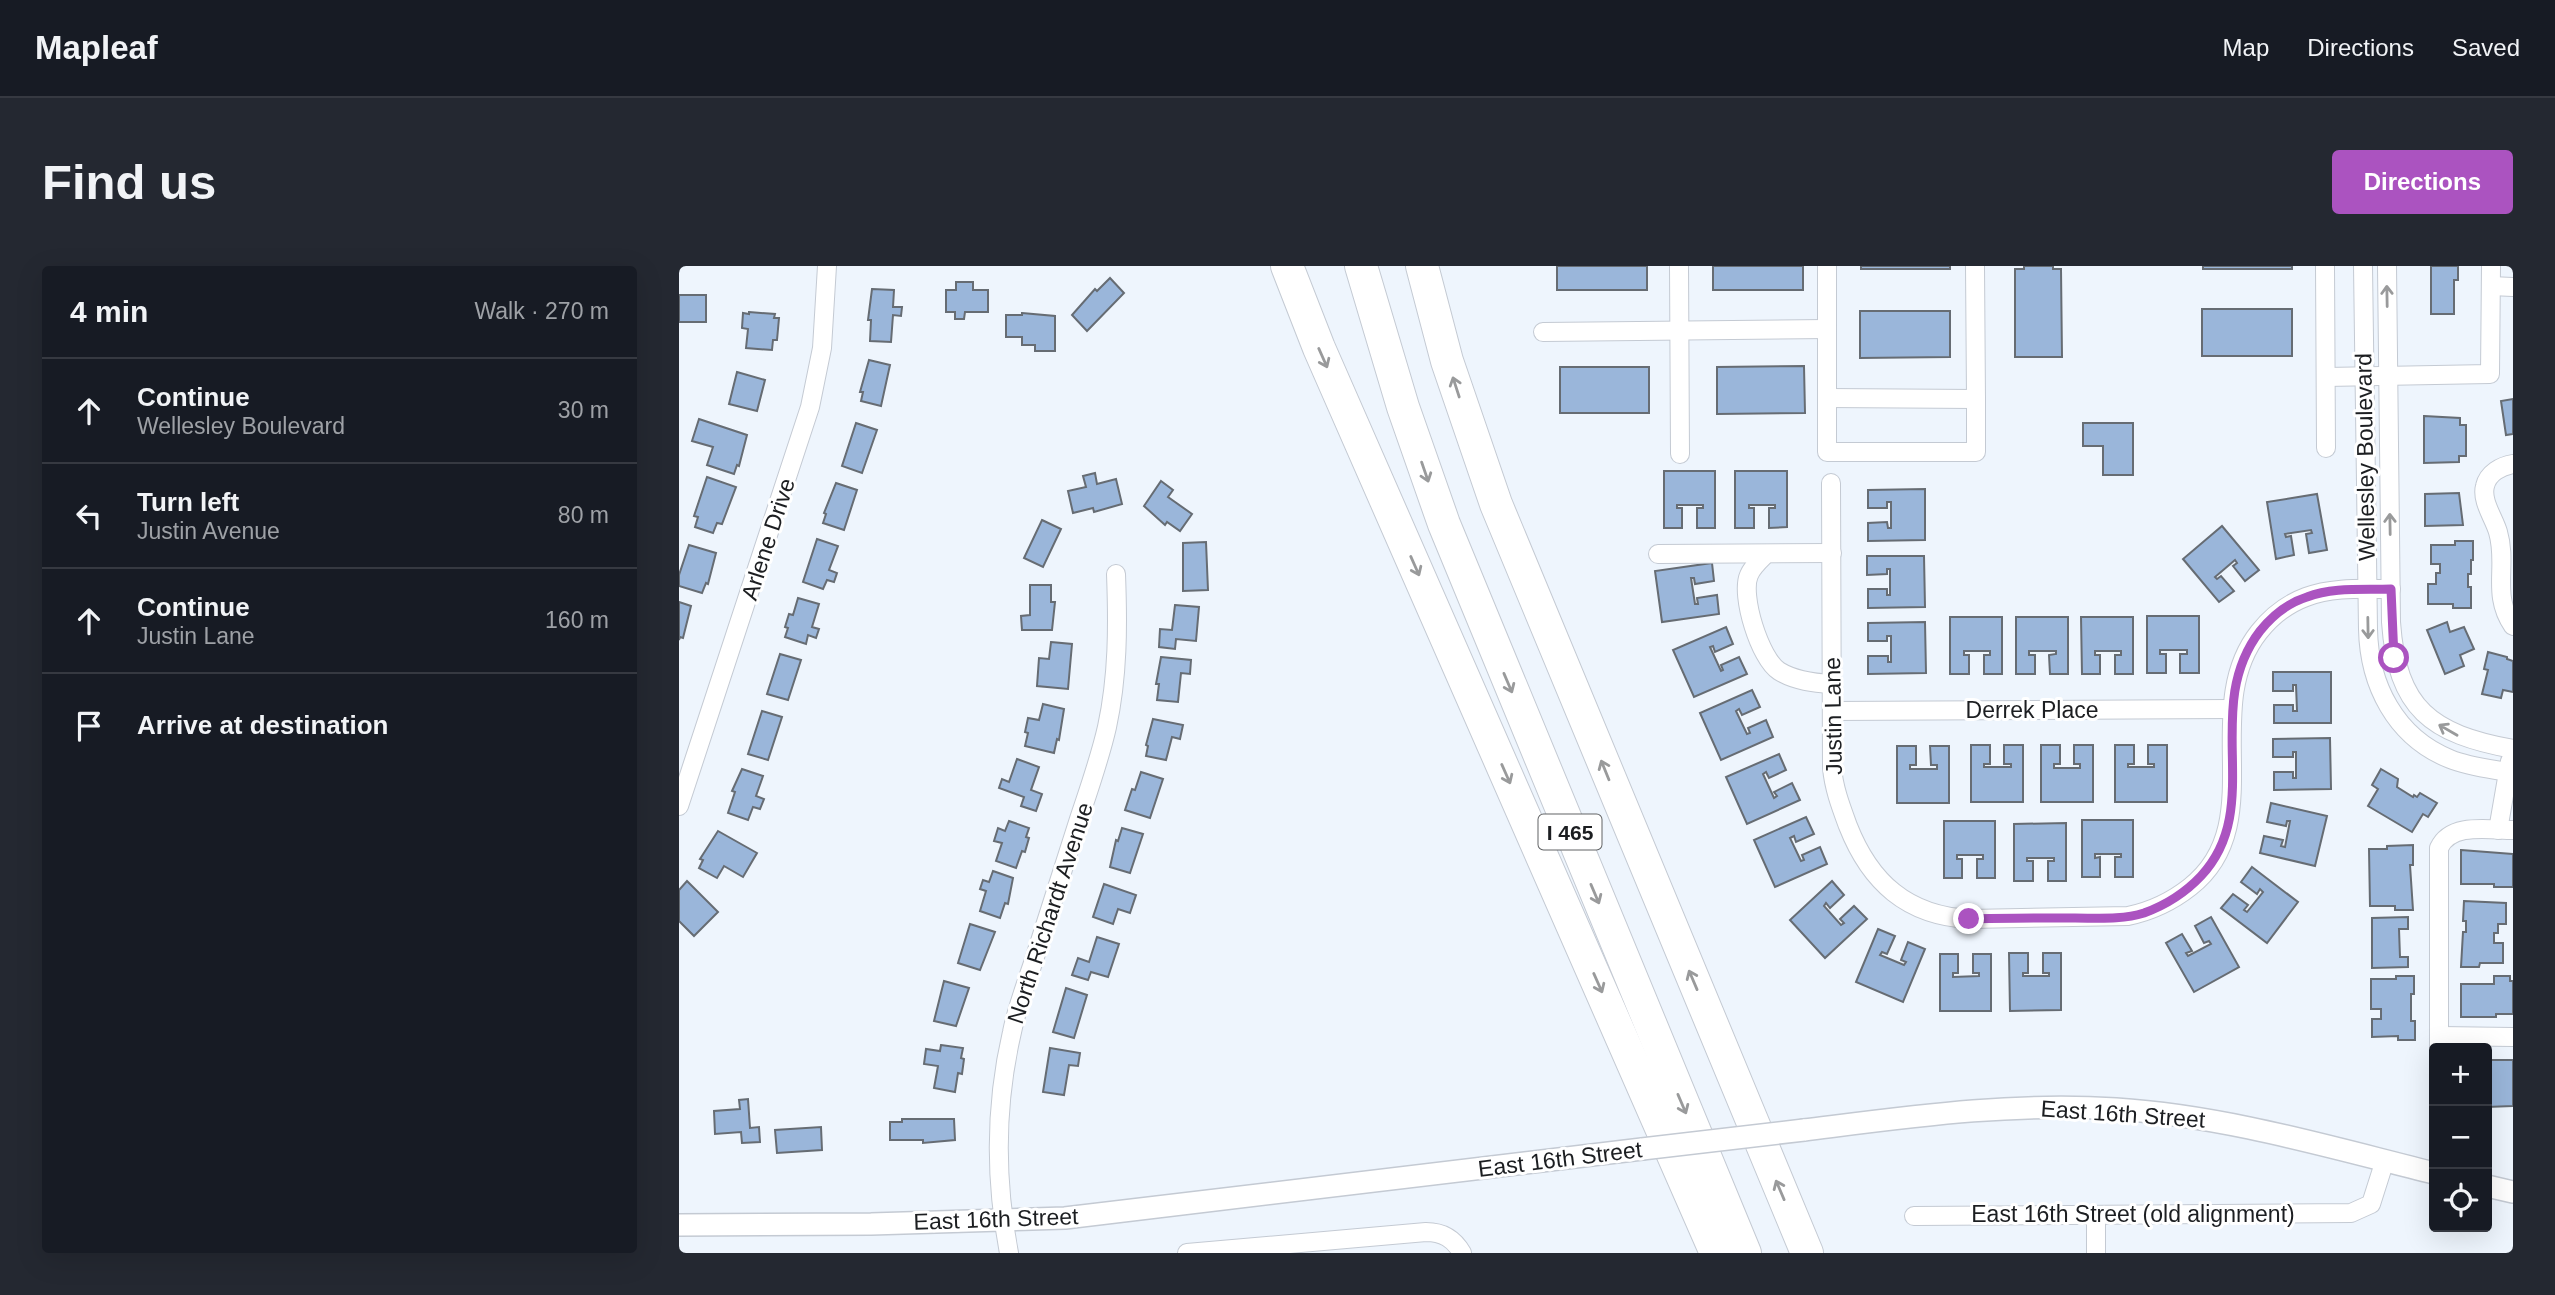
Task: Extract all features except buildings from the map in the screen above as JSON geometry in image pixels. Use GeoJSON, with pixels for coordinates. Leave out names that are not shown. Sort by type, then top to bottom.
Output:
{"type":"FeatureCollection","features":[{"type":"Feature","properties":{"kind":"highway"},"geometry":{"type":"LineString","coordinates":[[1287,266],[1319,348],[1716,1253]]}},
{"type":"Feature","properties":{"kind":"highway","name":"I 465"},"geometry":{"type":"LineString","coordinates":[[1361,266],[1407,420],[1444,524],[1745,1253]]}},
{"type":"Feature","properties":{"kind":"highway","name":"I 465"},"geometry":{"type":"LineString","coordinates":[[1422,266],[1447,361],[1496,504],[1807,1253]]}},
{"type":"Feature","properties":{"kind":"street","name":"Arlene Drive"},"geometry":{"type":"LineString","coordinates":[[679,806],[810,407],[822,348],[827,266]]}},
{"type":"Feature","properties":{"kind":"street"},"geometry":{"type":"LineString","coordinates":[[1679,266],[1680,454]]}},
{"type":"Feature","properties":{"kind":"street"},"geometry":{"type":"LineString","coordinates":[[1827,266],[1827,452],[1976,452],[1975,266]]}},
{"type":"Feature","properties":{"kind":"street"},"geometry":{"type":"LineString","coordinates":[[2325,266],[2326,448]]}},
{"type":"Feature","properties":{"kind":"street","name":"Wellesley Boulevard"},"geometry":{"type":"LineString","coordinates":[[2363,266],[2367,589],[2369,655],[2375,679],[2390,710],[2406,729],[2438,753],[2462,763],[2511,773]]}},
{"type":"Feature","properties":{"kind":"street","name":"Wellesley Boulevard"},"geometry":{"type":"LineString","coordinates":[[2387,266],[2394,658],[2403,684],[2418,707],[2439,725],[2461,737],[2513,749]]}},
{"type":"Feature","properties":{"kind":"street"},"geometry":{"type":"LineString","coordinates":[[2326,377],[2490,374],[2491,266]]}},
{"type":"Feature","properties":{"kind":"street"},"geometry":{"type":"LineString","coordinates":[[2491,286],[2513,286]]}},
{"type":"Feature","properties":{"kind":"street"},"geometry":{"type":"LineString","coordinates":[[1543,332],[1827,329]]}},
{"type":"Feature","properties":{"kind":"street"},"geometry":{"type":"LineString","coordinates":[[1827,398],[1976,399]]}},
{"type":"Feature","properties":{"kind":"street"},"geometry":{"type":"LineString","coordinates":[[2513,464],[2495,471],[2487,480],[2484,492],[2485,502],[2494,519],[2500,541],[2502,608],[2513,626]]}},
{"type":"Feature","properties":{"kind":"street","name":"Justin Lane"},"geometry":{"type":"LineString","coordinates":[[1831,483],[1832,768],[1835,787],[1855,844],[1871,870],[1895,895],[1929,913],[1953,918],[2128,916],[2167,903],[2194,884],[2219,850],[2230,818],[2231,709],[2236,680],[2246,651],[2274,617],[2295,601],[2333,591],[2391,589]]}},
{"type":"Feature","properties":{"kind":"street"},"geometry":{"type":"LineString","coordinates":[[1658,554],[1832,553]]}},
{"type":"Feature","properties":{"kind":"street"},"geometry":{"type":"LineString","coordinates":[[1766,554],[1748,576],[1746,592],[1750,612],[1766,655],[1777,670],[1794,678],[1832,684]]}},
{"type":"Feature","properties":{"kind":"street","name":"North Richardt Avenue"},"geometry":{"type":"LineString","coordinates":[[1009,1253],[998,1166],[1005,1066],[1025,985],[1107,727],[1117,650],[1116,574]]}},
{"type":"Feature","properties":{"kind":"street","name":"Derrek Place"},"geometry":{"type":"LineString","coordinates":[[1833,710],[2231,709]]}},
{"type":"Feature","properties":{"kind":"street"},"geometry":{"type":"LineString","coordinates":[[2513,749],[2506,830],[2462,830],[2443,840],[2437,853],[2439,1042],[2513,1037]]}},
{"type":"Feature","properties":{"kind":"street","name":"East 16th Street"},"geometry":{"type":"LineString","coordinates":[[679,1225],[1065,1218],[1982,1109],[2030,1107],[2118,1109],[2247,1127],[2429,1172]]}},
{"type":"Feature","properties":{"kind":"street","name":"East 16th Street (old alignment)"},"geometry":{"type":"LineString","coordinates":[[1914,1216],[2351,1213],[2371,1204],[2385,1160]]}},
{"type":"Feature","properties":{"kind":"street"},"geometry":{"type":"LineString","coordinates":[[2492,1187],[2513,1192]]}},
{"type":"Feature","properties":{"kind":"street"},"geometry":{"type":"LineString","coordinates":[[2096,1215],[2096,1253]]}},
{"type":"Feature","properties":{"kind":"street"},"geometry":{"type":"LineString","coordinates":[[1187,1253],[1426,1232],[1439,1233],[1457,1246]]}},
{"type":"Feature","properties":{"kind":"route"},"geometry":{"type":"LineString","coordinates":[[1969,919],[2111,918],[2141,914],[2167,903],[2194,884],[2219,850],[2230,818],[2231,709],[2240,665],[2246,651],[2264,626],[2295,601],[2333,591],[2391,589],[2394,658]]}}]}
